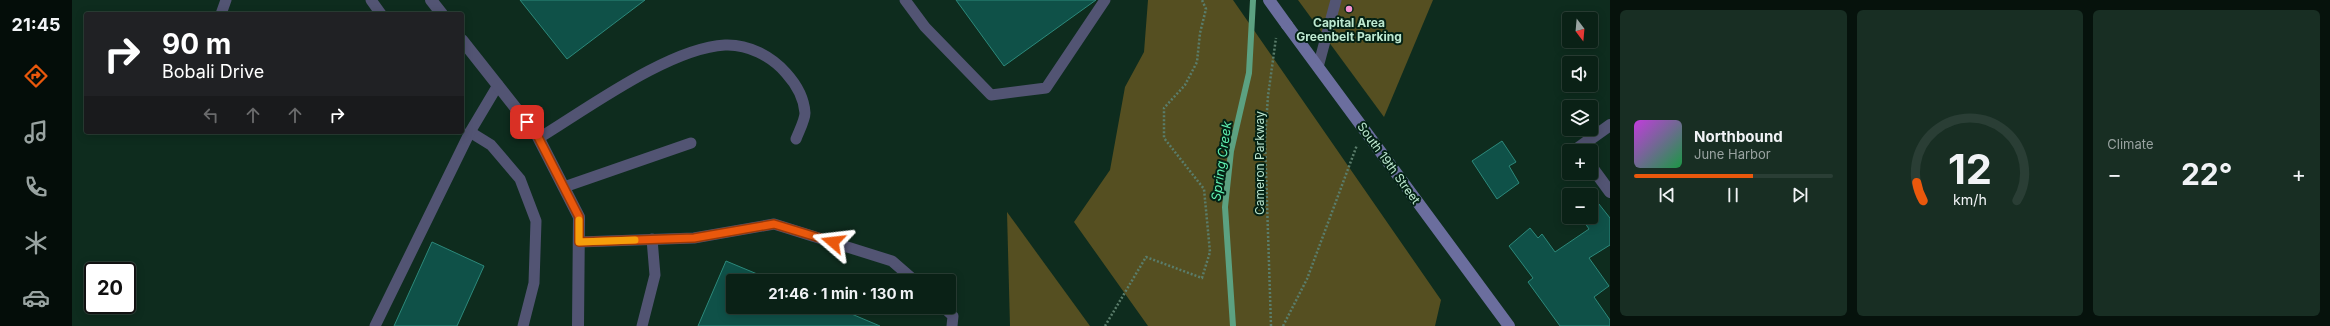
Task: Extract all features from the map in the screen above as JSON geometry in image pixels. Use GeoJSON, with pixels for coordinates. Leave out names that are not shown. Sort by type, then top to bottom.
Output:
{"type":"FeatureCollection","features":[{"type":"Feature","properties":{"kind":"street"},"geometry":{"type":"LineString","coordinates":[[431,0],[440,12]]}},
{"type":"Feature","properties":{"kind":"street","name":"South 19th Street"},"geometry":{"type":"LineString","coordinates":[[1269,0],[1282,28],[1318,67],[1509,326]]}},
{"type":"Feature","properties":{"kind":"street"},"geometry":{"type":"LineString","coordinates":[[464,42],[538,138],[579,217],[578,326]]}},
{"type":"Feature","properties":{"kind":"street"},"geometry":{"type":"LineString","coordinates":[[1586,144],[1610,125]]}},
{"type":"Feature","properties":{"kind":"street"},"geometry":{"type":"LineString","coordinates":[[1598,176],[1610,192]]}},
{"type":"Feature","properties":{"kind":"lane"},"geometry":{"type":"LineString","coordinates":[[222,12],[226,0]]}},
{"type":"Feature","properties":{"kind":"lane"},"geometry":{"type":"LineString","coordinates":[[371,0],[380,12]]}},
{"type":"Feature","properties":{"kind":"lane"},"geometry":{"type":"LineString","coordinates":[[905,0],[925,27],[991,94],[1046,88],[1105,0]]}},
{"type":"Feature","properties":{"kind":"lane"},"geometry":{"type":"LineString","coordinates":[[1318,67],[1336,0]]}},
{"type":"Feature","properties":{"kind":"lane"},"geometry":{"type":"LineString","coordinates":[[538,138],[658,66],[690,53],[725,45],[752,49],[775,61],[798,87],[805,114],[796,139]]}},
{"type":"Feature","properties":{"kind":"lane"},"geometry":{"type":"LineString","coordinates":[[375,326],[470,132],[498,85]]}},
{"type":"Feature","properties":{"kind":"lane"},"geometry":{"type":"LineString","coordinates":[[470,132],[491,145],[520,179],[536,221],[534,283],[523,326]]}},
{"type":"Feature","properties":{"kind":"lane"},"geometry":{"type":"LineString","coordinates":[[564,187],[691,142]]}},
{"type":"Feature","properties":{"kind":"lane"},"geometry":{"type":"LineString","coordinates":[[579,242],[694,238],[774,224],[892,261],[906,274]]}},
{"type":"Feature","properties":{"kind":"lane"},"geometry":{"type":"LineString","coordinates":[[642,326],[655,275],[652,239]]}},
{"type":"Feature","properties":{"kind":"lane"},"geometry":{"type":"LineString","coordinates":[[951,314],[953,316],[952,326]]}},
{"type":"Feature","properties":{"kind":"path"},"geometry":{"type":"LineString","coordinates":[[1105,326],[1146,257],[1202,278],[1210,252],[1204,189],[1164,138],[1164,108],[1185,85],[1197,62],[1200,33],[1206,10],[1202,0]]}},
{"type":"Feature","properties":{"kind":"path","name":"Cameron Parkway"},"geometry":{"type":"LineString","coordinates":[[1271,326],[1265,140],[1268,96],[1282,28]]}},
{"type":"Feature","properties":{"kind":"path"},"geometry":{"type":"LineString","coordinates":[[1283,326],[1307,279],[1363,128]]}},
{"type":"Feature","properties":{"kind":"shaded area"},"geometry":{"type":"Polygon","coordinates":[[[1148,0],[1233,0],[1441,300],[1435,326],[1148,326],[1074,222],[1110,170],[1125,87],[1144,52],[1148,0]]]}},
{"type":"Feature","properties":{"kind":"shaded area"},"geometry":{"type":"Polygon","coordinates":[[[1298,0],[1433,0],[1384,117],[1298,0]]]}},
{"type":"Feature","properties":{"kind":"shaded area"},"geometry":{"type":"Polygon","coordinates":[[[1007,212],[1090,326],[1010,326],[1007,212]]]}},
{"type":"Feature","properties":{"kind":"building"},"geometry":{"type":"Polygon","coordinates":[[[520,0],[645,0],[567,59],[520,0]]]}},
{"type":"Feature","properties":{"kind":"building"},"geometry":{"type":"Polygon","coordinates":[[[956,0],[1096,0],[1004,66],[956,0]]]}},
{"type":"Feature","properties":{"kind":"building"},"geometry":{"type":"Polygon","coordinates":[[[1502,141],[1516,162],[1509,166],[1519,183],[1497,199],[1472,161],[1502,141]]]}},
{"type":"Feature","properties":{"kind":"building"},"geometry":{"type":"Polygon","coordinates":[[[1598,203],[1610,218],[1610,245],[1589,258],[1609,286],[1594,297],[1610,320],[1610,326],[1560,326],[1528,282],[1533,278],[1509,246],[1530,228],[1538,238],[1542,234],[1555,252],[1589,229],[1586,224],[1598,224],[1598,203]]]}},
{"type":"Feature","properties":{"kind":"building"},"geometry":{"type":"Polygon","coordinates":[[[432,242],[484,266],[457,326],[394,326],[432,242]]]}},
{"type":"Feature","properties":{"kind":"building"},"geometry":{"type":"Polygon","coordinates":[[[726,261],[757,274],[726,274],[726,314],[852,314],[880,326],[698,326],[726,261]]]}},
{"type":"Feature","properties":{"kind":"waterway","name":"Spring Creek"},"geometry":{"type":"LineString","coordinates":[[1233,326],[1225,207],[1231,151],[1249,73],[1253,0]]}},
{"type":"Feature","properties":{"kind":"slow traffic"},"geometry":{"type":"LineString","coordinates":[[579,220],[579,242],[635,240]]}},
{"type":"Feature","properties":{"kind":"place","name":"Capital Area Greenbelt Parking"},"geometry":{"type":"Point","coordinates":[1349,9]}},
{"type":"Feature","properties":{"kind":"route"},"geometry":{"type":"LineString","coordinates":[[527,122],[537,135],[579,217],[579,242],[694,238],[774,224],[833,242]]}}]}
